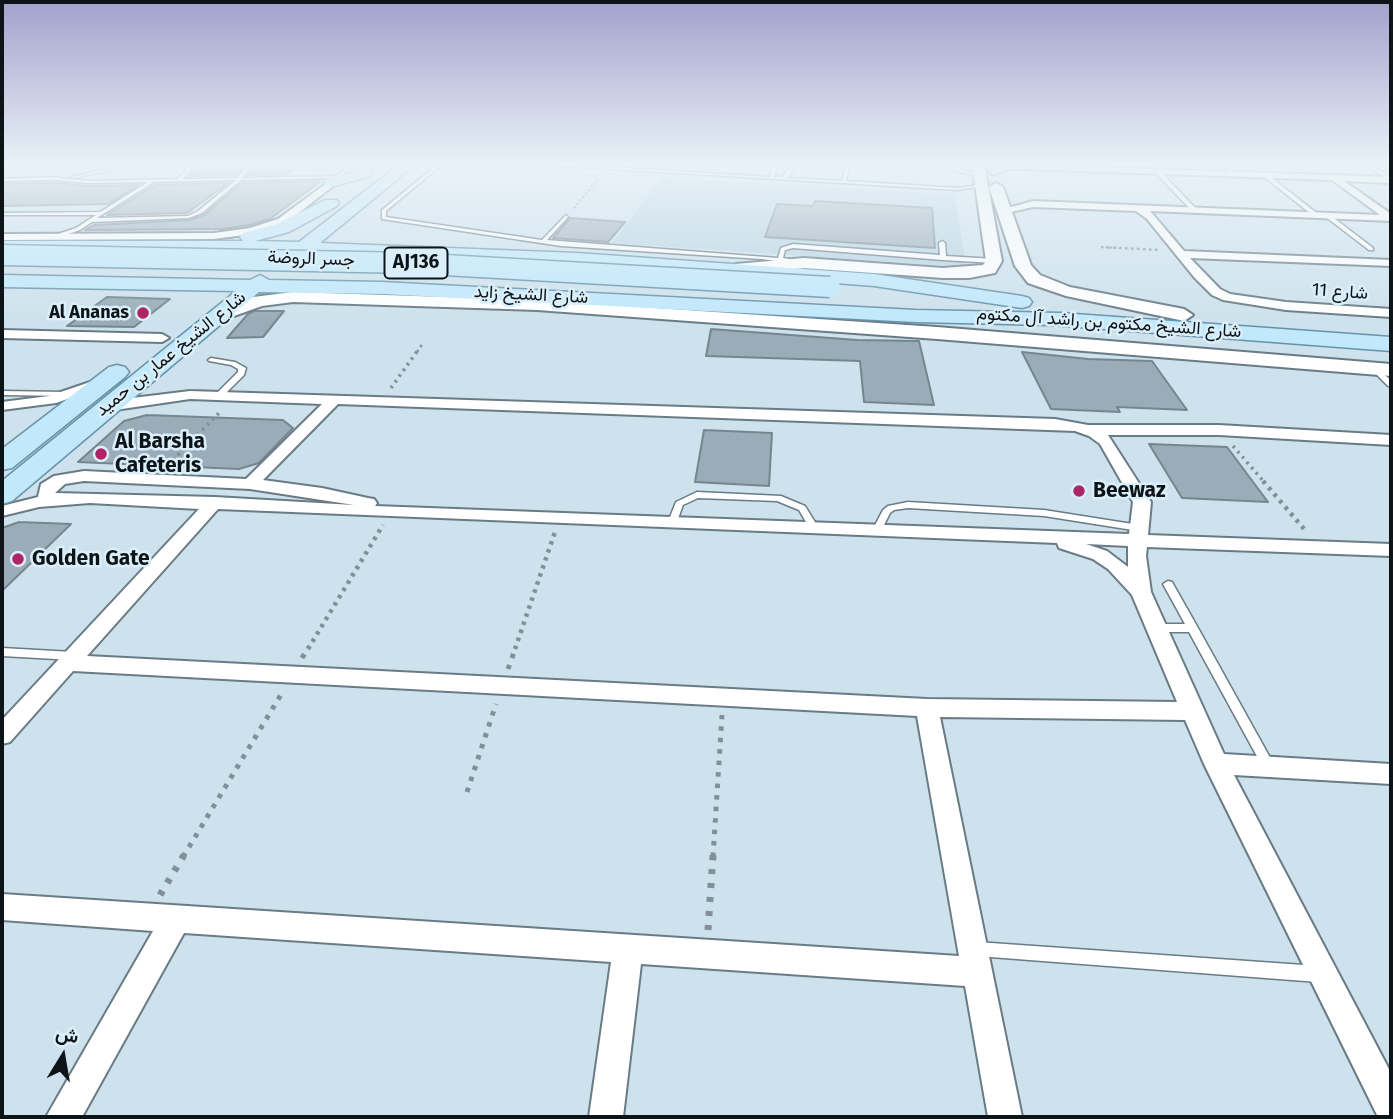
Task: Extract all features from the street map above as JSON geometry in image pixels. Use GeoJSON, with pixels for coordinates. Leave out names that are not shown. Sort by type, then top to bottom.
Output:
{"type":"FeatureCollection","features":[{"type":"Feature","properties":{"kind":"main road"},"geometry":{"type":"LineString","coordinates":[[113,246],[215,241],[258,235],[283,228],[306,216]]}},
{"type":"Feature","properties":{"kind":"main road","name":"شارع الشيخ عمار بن حميد"},"geometry":{"type":"LineString","coordinates":[[2,495],[210,323],[318,216]]}},
{"type":"Feature","properties":{"kind":"main road","name":"شارع الشيخ عمار بن حميد"},"geometry":{"type":"LineString","coordinates":[[2,462],[162,338],[243,258],[277,259],[341,216]]}},
{"type":"Feature","properties":{"kind":"main road"},"geometry":{"type":"LineString","coordinates":[[352,216],[346,229],[352,239],[371,246],[415,251]]}},
{"type":"Feature","properties":{"kind":"main road","name":"شارع الشيخ زايد"},"geometry":{"type":"LineString","coordinates":[[2,246],[185,246],[277,259],[368,250],[749,264],[916,285],[1022,302]]}},
{"type":"Feature","properties":{"kind":"main road"},"geometry":{"type":"LineString","coordinates":[[185,246],[277,259],[287,277],[306,282],[382,288]]}},
{"type":"Feature","properties":{"kind":"main road","name":"جسر الروضة"},"geometry":{"type":"LineString","coordinates":[[2,255],[398,262],[828,294]]}},
{"type":"Feature","properties":{"kind":"main road","name":"شارع الشيخ زايد"},"geometry":{"type":"LineString","coordinates":[[2,281],[219,281],[277,259]]}},
{"type":"Feature","properties":{"kind":"main road","name":"شارع الشيخ زايد"},"geometry":{"type":"LineString","coordinates":[[277,259],[318,287],[382,288],[945,318],[1061,319]]}},
{"type":"Feature","properties":{"kind":"main road","name":"جسر الروضة"},"geometry":{"type":"LineString","coordinates":[[2,268],[400,275],[828,294]]}},
{"type":"Feature","properties":{"kind":"main road"},"geometry":{"type":"LineString","coordinates":[[38,281],[165,288],[180,293],[188,307]]}},
{"type":"Feature","properties":{"kind":"main road"},"geometry":{"type":"LineString","coordinates":[[210,323],[273,295],[318,287]]}},
{"type":"Feature","properties":{"kind":"main road","name":"شارع الشيخ مكتوم بن راشد آل مكتوم"},"geometry":{"type":"LineString","coordinates":[[828,294],[1022,302],[1391,330]]}},
{"type":"Feature","properties":{"kind":"main road","name":"شارع الشيخ مكتوم بن راشد آل مكتوم"},"geometry":{"type":"LineString","coordinates":[[828,294],[1061,319],[1391,344]]}},
{"type":"Feature","properties":{"kind":"main road"},"geometry":{"type":"LineString","coordinates":[[659,302],[706,316]]}},
{"type":"Feature","properties":{"kind":"main road"},"geometry":{"type":"LineString","coordinates":[[1300,337],[1385,366]]}},
{"type":"Feature","properties":{"kind":"street"},"geometry":{"type":"LineString","coordinates":[[2,237],[214,236],[252,230],[287,216]]}},
{"type":"Feature","properties":{"kind":"street"},"geometry":{"type":"LineString","coordinates":[[990,216],[992,265],[1007,277],[1028,274]]}},
{"type":"Feature","properties":{"kind":"street"},"geometry":{"type":"LineString","coordinates":[[1003,216],[1028,274],[1066,291]]}},
{"type":"Feature","properties":{"kind":"street","name":"شارع 11"},"geometry":{"type":"LineString","coordinates":[[1151,216],[1198,275],[1204,289],[1216,297],[1246,304],[1391,313]]}},
{"type":"Feature","properties":{"kind":"street"},"geometry":{"type":"LineString","coordinates":[[1330,216],[1391,218]]}},
{"type":"Feature","properties":{"kind":"street"},"geometry":{"type":"LineString","coordinates":[[1181,252],[1391,263]]}},
{"type":"Feature","properties":{"kind":"street"},"geometry":{"type":"LineString","coordinates":[[749,264],[943,265],[1184,315]]}},
{"type":"Feature","properties":{"kind":"street"},"geometry":{"type":"LineString","coordinates":[[943,265],[969,273],[992,265]]}},
{"type":"Feature","properties":{"kind":"street"},"geometry":{"type":"LineString","coordinates":[[234,312],[259,302],[293,297],[537,305],[1385,366]]}},
{"type":"Feature","properties":{"kind":"street"},"geometry":{"type":"LineString","coordinates":[[5,336],[162,338]]}},
{"type":"Feature","properties":{"kind":"street"},"geometry":{"type":"LineString","coordinates":[[3,402],[39,403],[74,394],[109,377]]}},
{"type":"Feature","properties":{"kind":"street"},"geometry":{"type":"LineString","coordinates":[[108,406],[172,396],[227,396],[1055,424],[1088,430],[1219,429],[1391,440]]}},
{"type":"Feature","properties":{"kind":"street"},"geometry":{"type":"LineString","coordinates":[[250,484],[334,400]]}},
{"type":"Feature","properties":{"kind":"street"},"geometry":{"type":"LineString","coordinates":[[3,402],[24,412],[34,423],[34,429],[24,445]]}},
{"type":"Feature","properties":{"kind":"street"},"geometry":{"type":"LineString","coordinates":[[1088,430],[1107,441],[1138,491],[1142,502],[1136,568],[1141,592],[1216,764],[1323,974],[1385,1085],[1391,1107]]}},
{"type":"Feature","properties":{"kind":"street"},"geometry":{"type":"LineString","coordinates":[[56,499],[46,496],[47,488],[68,478],[153,480],[250,484],[321,492],[392,511]]}},
{"type":"Feature","properties":{"kind":"street"},"geometry":{"type":"LineString","coordinates":[[2,511],[56,499],[215,502],[1034,536],[1138,534],[1320,548],[1391,550]]}},
{"type":"Feature","properties":{"kind":"street"},"geometry":{"type":"LineString","coordinates":[[2,735],[215,502]]}},
{"type":"Feature","properties":{"kind":"street"},"geometry":{"type":"LineString","coordinates":[[1034,536],[1100,555],[1115,565],[1141,592]]}},
{"type":"Feature","properties":{"kind":"street"},"geometry":{"type":"LineString","coordinates":[[70,660],[292,675],[927,708],[1193,712]]}},
{"type":"Feature","properties":{"kind":"street"},"geometry":{"type":"LineString","coordinates":[[927,708],[1005,1117]]}},
{"type":"Feature","properties":{"kind":"street"},"geometry":{"type":"LineString","coordinates":[[1216,764],[1391,774]]}},
{"type":"Feature","properties":{"kind":"street"},"geometry":{"type":"LineString","coordinates":[[2,908],[707,954],[975,960]]}},
{"type":"Feature","properties":{"kind":"street"},"geometry":{"type":"LineString","coordinates":[[64,1117],[162,918]]}},
{"type":"Feature","properties":{"kind":"street"},"geometry":{"type":"LineString","coordinates":[[606,1117],[628,949]]}},
{"type":"Feature","properties":{"kind":"lane"},"geometry":{"type":"LineString","coordinates":[[56,236],[71,232],[96,216]]}},
{"type":"Feature","properties":{"kind":"lane"},"geometry":{"type":"LineString","coordinates":[[92,220],[191,216]]}},
{"type":"Feature","properties":{"kind":"lane"},"geometry":{"type":"LineString","coordinates":[[384,216],[543,242],[749,264],[780,259],[804,263]]}},
{"type":"Feature","properties":{"kind":"lane"},"geometry":{"type":"LineString","coordinates":[[543,242],[566,216]]}},
{"type":"Feature","properties":{"kind":"lane"},"geometry":{"type":"LineString","coordinates":[[1323,216],[1371,249]]}},
{"type":"Feature","properties":{"kind":"lane"},"geometry":{"type":"LineString","coordinates":[[780,259],[783,248],[793,246],[943,265],[942,243]]}},
{"type":"Feature","properties":{"kind":"lane"},"geometry":{"type":"LineString","coordinates":[[211,360],[233,363],[242,368],[227,396]]}},
{"type":"Feature","properties":{"kind":"lane"},"geometry":{"type":"LineString","coordinates":[[1385,366],[1391,384]]}},
{"type":"Feature","properties":{"kind":"lane"},"geometry":{"type":"LineString","coordinates":[[673,522],[679,504],[687,498],[711,495],[778,498],[794,503],[802,508],[813,527]]}},
{"type":"Feature","properties":{"kind":"lane"},"geometry":{"type":"LineString","coordinates":[[878,529],[886,512],[908,505],[1044,513],[1138,534]]}},
{"type":"Feature","properties":{"kind":"lane"},"geometry":{"type":"LineString","coordinates":[[1168,584],[1269,767]]}},
{"type":"Feature","properties":{"kind":"lane"},"geometry":{"type":"LineString","coordinates":[[1158,628],[1193,628]]}},
{"type":"Feature","properties":{"kind":"lane"},"geometry":{"type":"LineString","coordinates":[[2,652],[70,660]]}},
{"type":"Feature","properties":{"kind":"lane"},"geometry":{"type":"LineString","coordinates":[[975,960],[1323,974]]}},
{"type":"Feature","properties":{"kind":"path"},"geometry":{"type":"LineString","coordinates":[[1101,247],[1181,252]]}},
{"type":"Feature","properties":{"kind":"path"},"geometry":{"type":"LineString","coordinates":[[381,402],[423,343]]}},
{"type":"Feature","properties":{"kind":"path"},"geometry":{"type":"LineString","coordinates":[[153,480],[227,396]]}},
{"type":"Feature","properties":{"kind":"path"},"geometry":{"type":"LineString","coordinates":[[1219,429],[1320,548]]}},
{"type":"Feature","properties":{"kind":"path"},"geometry":{"type":"LineString","coordinates":[[162,918],[292,675],[392,511]]}},
{"type":"Feature","properties":{"kind":"path"},"geometry":{"type":"LineString","coordinates":[[467,792],[559,517]]}},
{"type":"Feature","properties":{"kind":"path"},"geometry":{"type":"LineString","coordinates":[[707,954],[723,697]]}},
{"type":"Feature","properties":{"kind":"shaded area"},"geometry":{"type":"Polygon","coordinates":[[[633,216],[958,216],[966,267],[612,243],[633,216]]]}},
{"type":"Feature","properties":{"kind":"building"},"geometry":{"type":"Polygon","coordinates":[[[201,216],[274,216],[249,225],[223,229],[85,230],[94,225],[190,220],[201,216]]]}},
{"type":"Feature","properties":{"kind":"building"},"geometry":{"type":"Polygon","coordinates":[[[773,216],[933,216],[935,248],[765,237],[773,216]]]}},
{"type":"Feature","properties":{"kind":"building"},"geometry":{"type":"Polygon","coordinates":[[[570,218],[625,222],[608,242],[553,238],[570,218]]]}},
{"type":"Feature","properties":{"kind":"building"},"geometry":{"type":"Polygon","coordinates":[[[107,297],[170,299],[134,327],[67,326],[107,297]]]}},
{"type":"Feature","properties":{"kind":"building"},"geometry":{"type":"Polygon","coordinates":[[[254,311],[284,311],[263,337],[227,338],[248,314],[254,311]]]}},
{"type":"Feature","properties":{"kind":"building"},"geometry":{"type":"Polygon","coordinates":[[[711,329],[857,340],[919,341],[934,405],[864,402],[860,361],[706,356],[711,329]]]}},
{"type":"Feature","properties":{"kind":"building"},"geometry":{"type":"Polygon","coordinates":[[[1022,352],[1088,359],[1152,361],[1187,410],[1117,407],[1120,412],[1051,409],[1022,352]]]}},
{"type":"Feature","properties":{"kind":"building"},"geometry":{"type":"Polygon","coordinates":[[[147,415],[283,420],[293,428],[259,463],[239,469],[78,462],[124,421],[147,415]]]}},
{"type":"Feature","properties":{"kind":"building"},"geometry":{"type":"Polygon","coordinates":[[[704,430],[772,433],[769,486],[695,482],[704,430]]]}},
{"type":"Feature","properties":{"kind":"building"},"geometry":{"type":"Polygon","coordinates":[[[1149,444],[1227,447],[1268,502],[1182,498],[1149,444]]]}},
{"type":"Feature","properties":{"kind":"building","name":"Golden Gate"},"geometry":{"type":"Polygon","coordinates":[[[19,522],[71,524],[2,591],[2,528],[19,522]]]}},
{"type":"Feature","properties":{"kind":"place","name":"Al Ananas"},"geometry":{"type":"Point","coordinates":[143,313]}},
{"type":"Feature","properties":{"kind":"place","name":"Al Barsha Cafeteris"},"geometry":{"type":"Point","coordinates":[101,454]}},
{"type":"Feature","properties":{"kind":"place","name":"Beewaz"},"geometry":{"type":"Point","coordinates":[1079,491]}},
{"type":"Feature","properties":{"kind":"place","name":"Golden Gate"},"geometry":{"type":"Point","coordinates":[18,559]}}]}
